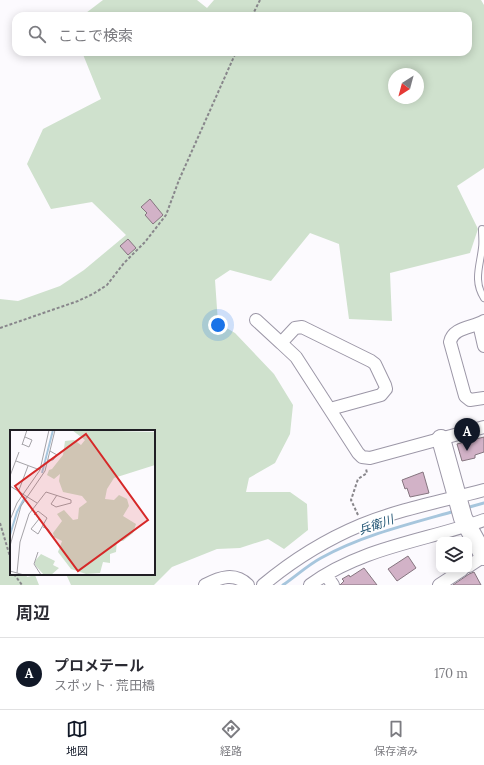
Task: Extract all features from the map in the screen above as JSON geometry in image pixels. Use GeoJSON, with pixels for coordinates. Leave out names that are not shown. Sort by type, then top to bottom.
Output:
{"type":"FeatureCollection","features":[{"type":"Feature","properties":{"kind":"street"},"geometry":{"type":"LineString","coordinates":[[256,320],[296,357],[362,457],[370,458],[484,426]]}},
{"type":"Feature","properties":{"kind":"street"},"geometry":{"type":"LineString","coordinates":[[484,346],[481,322],[456,332],[453,334],[450,342],[465,396],[470,400],[484,398]]}},
{"type":"Feature","properties":{"kind":"street"},"geometry":{"type":"LineString","coordinates":[[281,343],[295,328],[302,327],[375,364],[386,385],[384,392],[381,395],[330,409]]}},
{"type":"Feature","properties":{"kind":"street"},"geometry":{"type":"LineString","coordinates":[[441,439],[461,511],[484,556],[472,564]]}},
{"type":"Feature","properties":{"kind":"street"},"geometry":{"type":"LineString","coordinates":[[310,585],[326,575],[374,551],[461,511],[484,490]]}},
{"type":"Feature","properties":{"kind":"street"},"geometry":{"type":"LineString","coordinates":[[263,585],[304,554],[362,525],[461,511],[484,520]]}},
{"type":"Feature","properties":{"kind":"street"},"geometry":{"type":"LineString","coordinates":[[439,585],[457,573]]}},
{"type":"Feature","properties":{"kind":"street"},"geometry":{"type":"LineString","coordinates":[[326,575],[333,585]]}},
{"type":"Feature","properties":{"kind":"street"},"geometry":{"type":"LineString","coordinates":[[205,585],[223,578],[234,576],[243,580],[248,585]]}},
{"type":"Feature","properties":{"kind":"lane"},"geometry":{"type":"LineString","coordinates":[[482,229],[482,250],[477,271],[478,286],[484,298]]}},
{"type":"Feature","properties":{"kind":"path"},"geometry":{"type":"LineString","coordinates":[[254,12],[260,0]]}},
{"type":"Feature","properties":{"kind":"path"},"geometry":{"type":"LineString","coordinates":[[0,328],[78,301],[93,294],[107,285],[124,263],[145,242],[166,215],[184,168],[234,56]]}},
{"type":"Feature","properties":{"kind":"path"},"geometry":{"type":"LineString","coordinates":[[362,457],[363,465],[367,472],[358,479],[351,500],[362,525]]}},
{"type":"Feature","properties":{"kind":"path"},"geometry":{"type":"LineString","coordinates":[[0,523],[10,557]]}},
{"type":"Feature","properties":{"kind":"path"},"geometry":{"type":"LineString","coordinates":[[15,575],[22,585]]}},
{"type":"Feature","properties":{"kind":"green space"},"geometry":{"type":"Polygon","coordinates":[[[103,0],[197,0],[207,8],[214,0],[481,0],[484,5],[484,168],[457,186],[478,229],[470,253],[390,273],[392,321],[349,319],[339,244],[310,233],[271,281],[230,270],[215,280],[218,323],[235,333],[274,374],[293,405],[290,434],[275,463],[249,478],[246,492],[290,492],[307,504],[308,530],[284,549],[268,539],[240,548],[217,549],[172,567],[154,585],[71,585],[66,575],[155,575],[155,430],[10,430],[10,575],[26,575],[27,577],[35,575],[39,585],[0,585],[0,299],[18,301],[60,286],[84,270],[126,235],[92,202],[51,209],[27,164],[43,129],[101,99],[84,56],[472,56],[472,12],[87,12],[103,0]]]}},
{"type":"Feature","properties":{"kind":"building"},"geometry":{"type":"Polygon","coordinates":[[[150,199],[163,215],[153,224],[145,215],[147,213],[141,207],[150,199]]]}},
{"type":"Feature","properties":{"kind":"building"},"geometry":{"type":"Polygon","coordinates":[[[128,239],[136,248],[128,255],[120,246],[128,239]]]}},
{"type":"Feature","properties":{"kind":"building"},"geometry":{"type":"Polygon","coordinates":[[[484,437],[484,452],[475,455],[475,458],[462,461],[457,444],[484,437]]]}},
{"type":"Feature","properties":{"kind":"building"},"geometry":{"type":"Polygon","coordinates":[[[423,472],[429,493],[410,497],[402,480],[423,472]]]}},
{"type":"Feature","properties":{"kind":"building"},"geometry":{"type":"Polygon","coordinates":[[[408,556],[416,568],[397,581],[388,569],[408,556]]]}},
{"type":"Feature","properties":{"kind":"building"},"geometry":{"type":"Polygon","coordinates":[[[364,568],[377,585],[340,585],[344,581],[342,579],[349,575],[350,577],[364,568]]]}},
{"type":"Feature","properties":{"kind":"building"},"geometry":{"type":"Polygon","coordinates":[[[474,572],[481,585],[453,585],[469,574],[474,572]]]}},
{"type":"Feature","properties":{"kind":"waterway","name":"兵衛川"},"geometry":{"type":"LineString","coordinates":[[466,508],[484,503]]}},
{"type":"Feature","properties":{"kind":"waterway","name":"兵衛川"},"geometry":{"type":"LineString","coordinates":[[283,585],[316,561],[353,543],[370,536],[455,511]]}},
{"type":"Feature","properties":{"kind":"place","name":"プロメテール"},"geometry":{"type":"Point","coordinates":[467,451]}}]}
